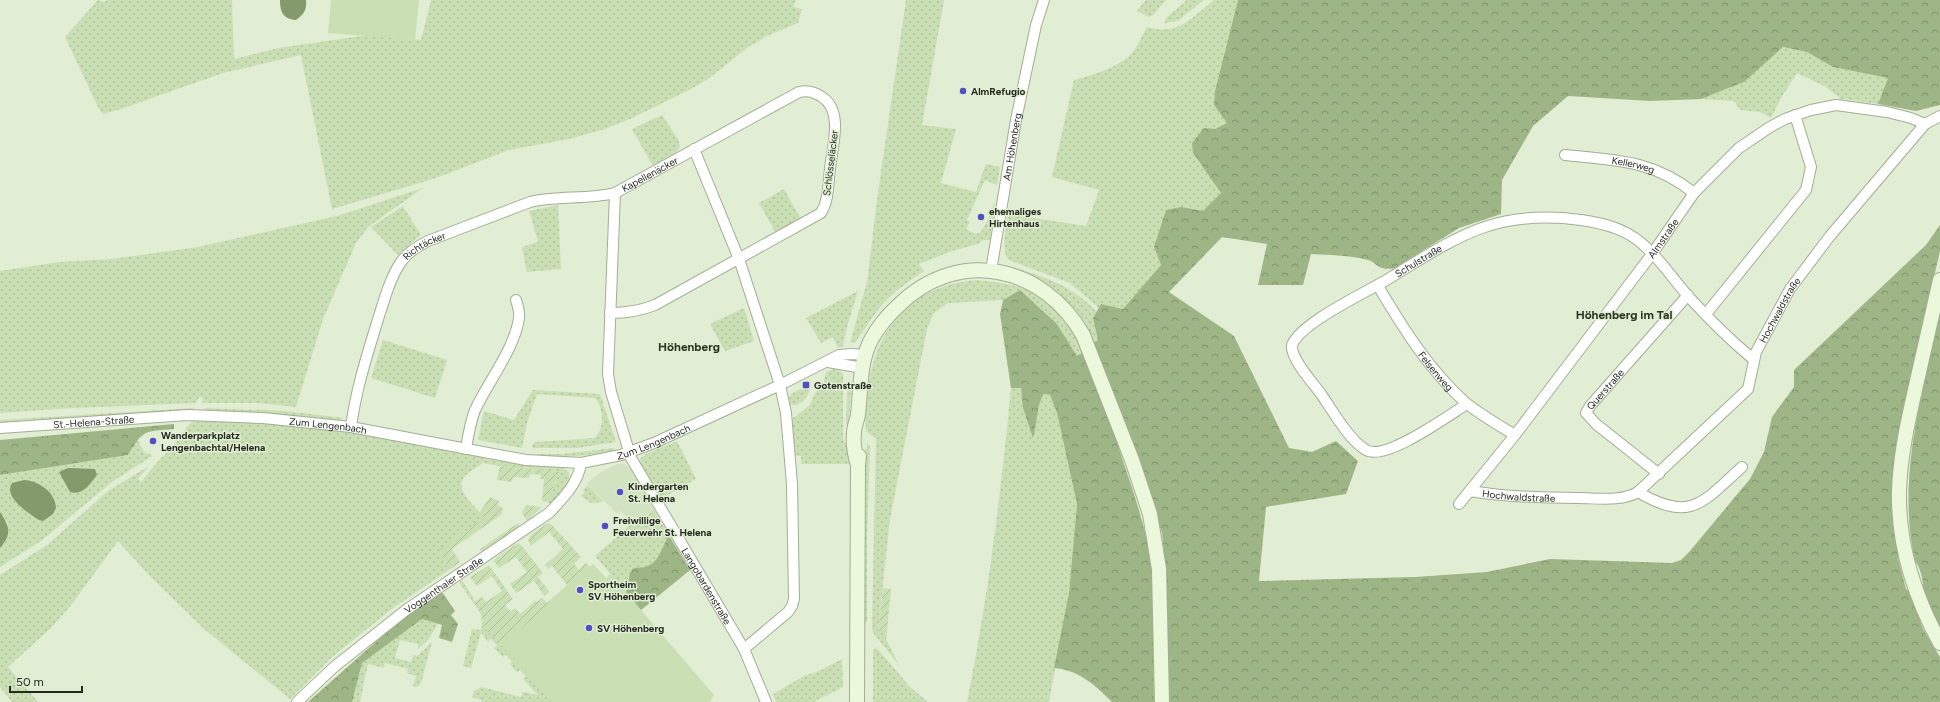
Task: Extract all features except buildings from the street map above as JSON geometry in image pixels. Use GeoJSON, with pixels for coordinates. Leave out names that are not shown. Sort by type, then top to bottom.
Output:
{"type":"FeatureCollection","features":[{"type":"Feature","properties":{"kind":"main road"},"geometry":{"type":"LineString","coordinates":[[857,702],[858,465],[861,438],[858,416],[864,361],[870,341],[881,324],[906,297],[922,285],[940,277],[953,273],[974,270],[991,271],[1024,280],[1036,285],[1054,298],[1078,325],[1101,376],[1150,514],[1156,542],[1159,569],[1162,702]]}},
{"type":"Feature","properties":{"kind":"main road"},"geometry":{"type":"LineString","coordinates":[[1940,280],[1906,433],[1899,492],[1902,533],[1909,568],[1924,610],[1940,642]]}},
{"type":"Feature","properties":{"kind":"street","name":"Am Höhenberg"},"geometry":{"type":"LineString","coordinates":[[991,271],[1015,126],[1036,25],[1044,0]]}},
{"type":"Feature","properties":{"kind":"street","name":"Schlösseläcker"},"geometry":{"type":"LineString","coordinates":[[610,313],[625,313],[643,310],[655,305],[821,213],[826,200],[835,126],[833,111],[827,100],[818,94],[808,91],[799,92],[694,149]]}},
{"type":"Feature","properties":{"kind":"street","name":"Almstraße"},"geometry":{"type":"LineString","coordinates":[[1459,504],[1514,436],[1652,254],[1694,193],[1739,148],[1770,127],[1795,115],[1826,106],[1846,105],[1901,115],[1925,124]]}},
{"type":"Feature","properties":{"kind":"street"},"geometry":{"type":"LineString","coordinates":[[1706,314],[1806,190],[1811,167],[1795,115]]}},
{"type":"Feature","properties":{"kind":"street"},"geometry":{"type":"LineString","coordinates":[[1925,124],[1940,116]]}},
{"type":"Feature","properties":{"kind":"street","name":"Hochwaldstraße"},"geometry":{"type":"LineString","coordinates":[[1470,491],[1505,497],[1596,498],[1622,498],[1638,492],[1659,474],[1748,389],[1750,385],[1753,359],[1780,304],[1808,264],[1834,231],[1904,151],[1925,124]]}},
{"type":"Feature","properties":{"kind":"street"},"geometry":{"type":"LineString","coordinates":[[694,149],[739,259],[780,386],[786,413],[792,484],[794,599],[788,612],[744,649]]}},
{"type":"Feature","properties":{"kind":"street","name":"Kapellenäcker"},"geometry":{"type":"LineString","coordinates":[[629,452],[609,380],[615,193],[694,149]]}},
{"type":"Feature","properties":{"kind":"street","name":"Kellerweg"},"geometry":{"type":"LineString","coordinates":[[1565,154],[1630,162],[1646,166],[1674,178],[1694,193]]}},
{"type":"Feature","properties":{"kind":"street","name":"Richtäcker"},"geometry":{"type":"LineString","coordinates":[[351,426],[359,383],[388,289],[397,268],[409,253],[428,241],[530,202],[543,199],[603,196],[615,193]]}},
{"type":"Feature","properties":{"kind":"street","name":"Schulstraße"},"geometry":{"type":"LineString","coordinates":[[1467,404],[1417,435],[1385,452],[1377,453],[1367,451],[1351,436],[1302,368],[1294,354],[1292,345],[1300,333],[1320,318],[1378,286],[1463,235],[1501,221],[1560,217],[1601,223],[1617,228],[1635,237],[1706,314],[1753,359]]}},
{"type":"Feature","properties":{"kind":"street","name":"Felsenweg"},"geometry":{"type":"LineString","coordinates":[[1378,286],[1414,344],[1446,383],[1467,404],[1514,436]]}},
{"type":"Feature","properties":{"kind":"street","name":"Querstraße"},"geometry":{"type":"LineString","coordinates":[[1659,474],[1596,424],[1586,413],[1590,406],[1688,295]]}},
{"type":"Feature","properties":{"kind":"street"},"geometry":{"type":"LineString","coordinates":[[466,449],[470,427],[476,409],[505,355],[517,327],[519,311],[516,300]]}},
{"type":"Feature","properties":{"kind":"street","name":"Zum Lengenbach"},"geometry":{"type":"LineString","coordinates":[[188,415],[297,420],[351,426],[526,460],[581,463],[629,452],[682,432],[828,362],[864,361]]}},
{"type":"Feature","properties":{"kind":"street","name":"St.-Helena-Straße"},"geometry":{"type":"LineString","coordinates":[[0,428],[188,415]]}},
{"type":"Feature","properties":{"kind":"street","name":"Langobardenstraße"},"geometry":{"type":"LineString","coordinates":[[629,452],[684,550],[744,649],[766,702]]}},
{"type":"Feature","properties":{"kind":"street","name":"Voggenthaler Straße"},"geometry":{"type":"LineString","coordinates":[[296,702],[334,667],[406,610],[549,513],[579,476],[581,463]]}},
{"type":"Feature","properties":{"kind":"street"},"geometry":{"type":"LineString","coordinates":[[1638,492],[1664,506],[1696,506],[1742,467]]}},
{"type":"Feature","properties":{"kind":"shaded area"},"geometry":{"type":"Polygon","coordinates":[[[98,0],[105,2],[107,0],[232,0],[234,59],[278,48],[368,35],[421,40],[431,0],[796,0],[793,7],[802,9],[798,23],[767,36],[747,48],[708,79],[691,89],[630,119],[605,129],[569,139],[509,150],[436,178],[332,209],[301,55],[223,73],[103,114],[99,109],[65,37],[98,0]]]}},
{"type":"Feature","properties":{"kind":"shaded area"},"geometry":{"type":"Polygon","coordinates":[[[280,0],[306,0],[306,6],[303,14],[296,20],[288,18],[283,14],[280,0]]]}},
{"type":"Feature","properties":{"kind":"shaded area"},"geometry":{"type":"Polygon","coordinates":[[[331,0],[419,0],[415,40],[328,33],[331,0]]]}},
{"type":"Feature","properties":{"kind":"shaded area"},"geometry":{"type":"Polygon","coordinates":[[[906,0],[944,0],[922,125],[956,129],[941,183],[976,192],[985,166],[987,164],[1000,167],[997,185],[985,180],[967,220],[970,222],[966,229],[974,233],[979,233],[991,213],[995,200],[990,240],[983,240],[978,244],[952,251],[919,264],[924,271],[891,296],[872,317],[855,342],[850,343],[867,282],[877,200],[906,0]]]}},
{"type":"Feature","properties":{"kind":"shaded area"},"geometry":{"type":"Polygon","coordinates":[[[1146,0],[1166,0],[1153,15],[1149,17],[1137,11],[1146,0]]]}},
{"type":"Feature","properties":{"kind":"shaded area"},"geometry":{"type":"Polygon","coordinates":[[[1185,0],[1204,0],[1178,21],[1164,23],[1167,17],[1186,1],[1185,0]]]}},
{"type":"Feature","properties":{"kind":"shaded area"},"geometry":{"type":"Polygon","coordinates":[[[1214,0],[1238,0],[1215,91],[1214,105],[1227,123],[1215,129],[1193,153],[1221,193],[1203,212],[1181,207],[1154,247],[1161,265],[1123,309],[1102,304],[1099,308],[1070,283],[1009,260],[1006,256],[1004,245],[1008,214],[1086,226],[1099,190],[1052,177],[1074,80],[1112,67],[1126,59],[1136,48],[1147,27],[1168,29],[1184,24],[1214,0]]]}},
{"type":"Feature","properties":{"kind":"shaded area"},"geometry":{"type":"Polygon","coordinates":[[[1783,47],[1807,52],[1833,67],[1888,78],[1878,104],[1841,99],[1826,87],[1797,73],[1781,98],[1771,118],[1760,112],[1740,110],[1734,101],[1701,99],[1744,82],[1783,47]]]}},
{"type":"Feature","properties":{"kind":"shaded area"},"geometry":{"type":"Polygon","coordinates":[[[662,115],[678,139],[680,147],[676,152],[653,166],[632,129],[662,115]]]}},
{"type":"Feature","properties":{"kind":"shaded area"},"geometry":{"type":"Polygon","coordinates":[[[423,188],[368,227],[356,243],[323,319],[296,407],[258,403],[202,403],[203,398],[199,397],[196,403],[73,408],[0,413],[0,271],[59,262],[112,259],[198,247],[337,216],[423,188]]]}},
{"type":"Feature","properties":{"kind":"shaded area"},"geometry":{"type":"Polygon","coordinates":[[[784,189],[802,221],[777,235],[759,203],[784,189]]]}},
{"type":"Feature","properties":{"kind":"shaded area"},"geometry":{"type":"Polygon","coordinates":[[[558,205],[561,269],[527,272],[522,247],[538,242],[529,211],[558,205]]]}},
{"type":"Feature","properties":{"kind":"shaded area"},"geometry":{"type":"Polygon","coordinates":[[[403,206],[421,235],[398,255],[371,227],[403,206]]]}},
{"type":"Feature","properties":{"kind":"shaded area"},"geometry":{"type":"Polygon","coordinates":[[[1011,266],[1057,283],[1087,302],[1097,312],[1093,318],[1098,340],[1093,343],[1079,317],[1058,294],[1011,266]]]}},
{"type":"Feature","properties":{"kind":"shaded area"},"geometry":{"type":"Polygon","coordinates":[[[977,280],[1020,287],[1040,297],[1058,313],[1072,331],[1083,351],[1077,356],[1057,324],[1020,290],[1003,300],[948,303],[933,314],[927,329],[890,519],[878,630],[887,631],[886,639],[899,665],[874,634],[872,629],[876,439],[866,431],[866,403],[870,376],[877,351],[888,329],[904,311],[923,296],[948,285],[977,280]]]}},
{"type":"Feature","properties":{"kind":"shaded area"},"geometry":{"type":"Polygon","coordinates":[[[858,291],[848,323],[843,346],[838,348],[833,337],[821,343],[806,318],[858,291]]]}},
{"type":"Feature","properties":{"kind":"shaded area"},"geometry":{"type":"Polygon","coordinates":[[[744,308],[754,341],[725,351],[710,324],[744,308]]]}},
{"type":"Feature","properties":{"kind":"shaded area"},"geometry":{"type":"Polygon","coordinates":[[[383,340],[447,360],[435,398],[371,378],[383,340]]]}},
{"type":"Feature","properties":{"kind":"shaded area"},"geometry":{"type":"Polygon","coordinates":[[[834,369],[843,374],[843,438],[844,442],[848,443],[851,464],[801,464],[801,456],[794,455],[792,419],[809,406],[820,384],[823,385],[826,372],[834,369]]]}},
{"type":"Feature","properties":{"kind":"shaded area"},"geometry":{"type":"Polygon","coordinates":[[[848,378],[851,391],[848,435],[846,418],[848,378]]]}},
{"type":"Feature","properties":{"kind":"shaded area"},"geometry":{"type":"Polygon","coordinates":[[[811,385],[804,400],[799,404],[790,405],[789,399],[791,394],[811,385]]]}},
{"type":"Feature","properties":{"kind":"shaded area"},"geometry":{"type":"Polygon","coordinates":[[[1011,388],[1021,388],[1023,408],[1033,437],[1038,408],[1044,394],[1050,395],[1057,413],[1077,504],[1069,593],[1049,702],[967,702],[975,663],[993,545],[1011,388]]]}},
{"type":"Feature","properties":{"kind":"shaded area"},"geometry":{"type":"Polygon","coordinates":[[[533,390],[600,394],[616,442],[577,448],[533,448],[532,445],[536,442],[594,438],[598,435],[602,425],[602,413],[595,398],[537,394],[527,423],[522,448],[478,440],[484,411],[514,420],[533,390]]]}},
{"type":"Feature","properties":{"kind":"shaded area"},"geometry":{"type":"Polygon","coordinates":[[[205,408],[285,411],[344,418],[337,421],[303,417],[203,411],[205,408]]]}},
{"type":"Feature","properties":{"kind":"shaded area"},"geometry":{"type":"Polygon","coordinates":[[[195,409],[194,412],[0,424],[0,420],[195,409]]]}},
{"type":"Feature","properties":{"kind":"shaded area"},"geometry":{"type":"Polygon","coordinates":[[[193,421],[256,422],[309,427],[391,439],[498,461],[561,467],[569,472],[570,482],[553,504],[547,502],[559,472],[483,463],[469,472],[462,482],[464,493],[485,518],[439,550],[449,570],[393,608],[331,658],[290,699],[203,628],[148,574],[118,541],[72,604],[51,628],[8,667],[38,702],[12,702],[0,687],[0,575],[47,545],[108,491],[149,466],[138,479],[141,482],[159,460],[174,446],[189,424],[193,421]]]}},
{"type":"Feature","properties":{"kind":"shaded area"},"geometry":{"type":"Polygon","coordinates":[[[137,439],[145,453],[152,456],[112,482],[41,541],[0,567],[0,548],[5,542],[8,524],[0,512],[0,475],[128,455],[137,439]],[[61,476],[65,482],[84,490],[93,480],[61,476]]]}},
{"type":"Feature","properties":{"kind":"shaded area"},"geometry":{"type":"Polygon","coordinates":[[[677,441],[696,479],[661,499],[641,465],[640,459],[646,454],[677,441]]]}},
{"type":"Feature","properties":{"kind":"shaded area"},"geometry":{"type":"Polygon","coordinates":[[[867,443],[870,446],[867,541],[867,621],[865,625],[864,488],[867,443]]]}},
{"type":"Feature","properties":{"kind":"shaded area"},"geometry":{"type":"Polygon","coordinates":[[[613,448],[616,449],[613,451],[565,457],[536,456],[537,454],[562,454],[613,448]]]}},
{"type":"Feature","properties":{"kind":"shaded area","name":"Kindergarten St. Helena"},"geometry":{"type":"Polygon","coordinates":[[[617,464],[624,464],[632,470],[654,510],[635,526],[621,511],[617,514],[587,483],[599,473],[617,464]]]}},
{"type":"Feature","properties":{"kind":"shaded area"},"geometry":{"type":"Polygon","coordinates":[[[500,466],[559,472],[547,502],[542,501],[544,479],[540,479],[541,475],[530,474],[529,478],[513,477],[512,482],[497,480],[500,466]]]}},
{"type":"Feature","properties":{"kind":"shaded area"},"geometry":{"type":"Polygon","coordinates":[[[68,468],[95,469],[97,475],[82,491],[75,493],[70,492],[59,472],[68,468]]]}},
{"type":"Feature","properties":{"kind":"shaded area"},"geometry":{"type":"Polygon","coordinates":[[[24,480],[40,485],[53,497],[56,508],[53,514],[43,521],[39,520],[23,509],[11,494],[10,488],[12,483],[24,480]]]}},
{"type":"Feature","properties":{"kind":"shaded area"},"geometry":{"type":"Polygon","coordinates":[[[588,485],[603,501],[602,502],[591,503],[581,496],[585,492],[583,490],[588,485]]]}},
{"type":"Feature","properties":{"kind":"shaded area"},"geometry":{"type":"Polygon","coordinates":[[[490,497],[499,501],[497,505],[503,508],[501,515],[452,549],[460,562],[449,570],[439,550],[484,518],[480,512],[490,497]]]}},
{"type":"Feature","properties":{"kind":"shaded area"},"geometry":{"type":"Polygon","coordinates":[[[526,505],[542,507],[527,521],[522,513],[526,505]]]}},
{"type":"Feature","properties":{"kind":"shaded area"},"geometry":{"type":"Polygon","coordinates":[[[654,510],[690,570],[641,610],[595,556],[632,523],[635,526],[654,510]]]}},
{"type":"Feature","properties":{"kind":"shaded area"},"geometry":{"type":"Polygon","coordinates":[[[0,512],[8,526],[8,534],[0,548],[0,512]]]}},
{"type":"Feature","properties":{"kind":"shaded area"},"geometry":{"type":"Polygon","coordinates":[[[518,523],[520,526],[483,553],[480,549],[518,523]]]}},
{"type":"Feature","properties":{"kind":"shaded area"},"geometry":{"type":"Polygon","coordinates":[[[548,523],[552,525],[581,557],[574,564],[579,570],[586,563],[590,567],[502,646],[482,625],[481,614],[459,582],[462,580],[475,601],[482,597],[486,602],[502,591],[492,576],[477,586],[470,577],[489,565],[513,599],[505,605],[510,611],[516,608],[520,614],[536,600],[537,602],[542,598],[547,603],[567,585],[552,566],[548,569],[545,565],[563,549],[549,532],[531,546],[528,540],[532,534],[548,523]]]}},
{"type":"Feature","properties":{"kind":"shaded area"},"geometry":{"type":"Polygon","coordinates":[[[518,543],[543,573],[538,577],[549,591],[544,596],[534,581],[516,593],[510,584],[527,572],[516,557],[499,568],[494,561],[518,543]]]}},
{"type":"Feature","properties":{"kind":"shaded area","name":"SV Höhenberg"},"geometry":{"type":"Polygon","coordinates":[[[593,564],[606,578],[610,574],[714,695],[710,702],[555,702],[502,646],[593,564]]]}},
{"type":"Feature","properties":{"kind":"shaded area"},"geometry":{"type":"Polygon","coordinates":[[[590,567],[573,702],[481,702],[481,700],[472,697],[474,691],[481,687],[521,697],[523,692],[538,695],[523,679],[526,677],[520,670],[517,672],[510,664],[512,662],[506,655],[503,657],[494,648],[497,645],[491,639],[488,642],[481,632],[471,668],[463,666],[472,629],[481,630],[482,625],[502,646],[590,567]]]}},
{"type":"Feature","properties":{"kind":"shaded area"},"geometry":{"type":"Polygon","coordinates":[[[883,588],[891,589],[887,631],[878,631],[883,588]]]}},
{"type":"Feature","properties":{"kind":"shaded area"},"geometry":{"type":"Polygon","coordinates":[[[422,619],[438,624],[428,640],[418,649],[418,644],[400,640],[395,658],[411,662],[413,655],[417,656],[432,642],[421,683],[417,687],[413,686],[416,676],[407,673],[408,669],[385,663],[384,668],[368,664],[360,702],[352,702],[362,663],[422,619]]]}},
{"type":"Feature","properties":{"kind":"shaded area"},"geometry":{"type":"Polygon","coordinates":[[[876,647],[910,687],[928,702],[873,702],[873,651],[876,647]]]}},
{"type":"Feature","properties":{"kind":"shaded area"},"geometry":{"type":"Polygon","coordinates":[[[842,659],[843,687],[814,702],[776,702],[773,694],[804,676],[819,671],[842,659]]]}},
{"type":"Feature","properties":{"kind":"green space"},"geometry":{"type":"Polygon","coordinates":[[[1238,0],[1940,0],[1940,105],[1916,111],[1878,104],[1888,78],[1833,67],[1807,52],[1783,47],[1744,82],[1701,99],[1650,101],[1568,96],[1533,126],[1502,180],[1501,214],[1459,228],[1395,268],[1384,269],[1369,260],[1358,258],[1338,255],[1311,254],[1303,285],[1258,285],[1267,244],[1222,237],[1169,292],[1234,336],[1289,448],[1312,452],[1336,441],[1358,461],[1346,494],[1266,507],[1259,581],[1415,577],[1487,572],[1550,559],[1672,563],[1681,560],[1690,551],[1750,479],[1764,452],[1772,417],[1794,387],[1794,370],[1926,245],[1940,225],[1940,251],[1900,423],[1894,462],[1892,502],[1899,554],[1898,558],[1906,589],[1910,592],[1923,629],[1940,657],[1940,702],[1169,702],[1165,562],[1162,533],[1137,456],[1093,343],[1098,340],[1093,318],[1101,304],[1123,309],[1161,265],[1154,247],[1166,210],[1181,207],[1203,211],[1221,193],[1193,153],[1192,143],[1204,128],[1215,129],[1227,123],[1214,105],[1215,91],[1238,0]]]}},
{"type":"Feature","properties":{"kind":"green space"},"geometry":{"type":"Polygon","coordinates":[[[1020,290],[1057,324],[1077,356],[1083,352],[1106,410],[1134,494],[1152,567],[1154,702],[1112,702],[1086,679],[1063,669],[1054,668],[1069,593],[1077,504],[1057,413],[1050,395],[1044,394],[1038,408],[1033,438],[1023,408],[1021,388],[1011,388],[1000,314],[1003,300],[1020,290]]]}},
{"type":"Feature","properties":{"kind":"green space"},"geometry":{"type":"Polygon","coordinates":[[[1940,312],[1940,629],[1923,592],[1922,576],[1915,561],[1910,530],[1908,498],[1914,436],[1940,312]]]}},
{"type":"Feature","properties":{"kind":"green space"},"geometry":{"type":"Polygon","coordinates":[[[174,424],[174,429],[151,431],[146,433],[138,440],[128,455],[0,475],[0,440],[174,424]]]}},
{"type":"Feature","properties":{"kind":"green space"},"geometry":{"type":"Polygon","coordinates":[[[669,536],[690,570],[641,610],[626,592],[632,569],[645,567],[654,562],[658,558],[669,536]]]}},
{"type":"Feature","properties":{"kind":"green space"},"geometry":{"type":"Polygon","coordinates":[[[442,592],[455,611],[451,615],[458,624],[452,642],[439,638],[442,625],[422,619],[362,663],[352,702],[308,702],[405,616],[442,592]]]}},
{"type":"Feature","properties":{"kind":"place","name":"AlmRefugio"},"geometry":{"type":"Point","coordinates":[963,91]}},
{"type":"Feature","properties":{"kind":"place","name":"ehemaliges Hirtenhaus"},"geometry":{"type":"Point","coordinates":[981,217]}},
{"type":"Feature","properties":{"kind":"place","name":"Gotenstraße"},"geometry":{"type":"Point","coordinates":[806,385]}},
{"type":"Feature","properties":{"kind":"place","name":"Wanderparkplatz Lengenbachtal/Helena"},"geometry":{"type":"Point","coordinates":[153,441]}},
{"type":"Feature","properties":{"kind":"place","name":"Kindergarten St. Helena"},"geometry":{"type":"Point","coordinates":[620,492]}},
{"type":"Feature","properties":{"kind":"place","name":"Freiwillige Feuerwehr St. Helena"},"geometry":{"type":"Point","coordinates":[605,526]}},
{"type":"Feature","properties":{"kind":"place","name":"Sportheim SV Höhenberg"},"geometry":{"type":"Point","coordinates":[580,590]}},
{"type":"Feature","properties":{"kind":"place","name":"SV Höhenberg"},"geometry":{"type":"Point","coordinates":[589,628]}},
{"type":"Feature","properties":{"kind":"district","name":"Höhenberg im Tal"},"geometry":{"type":"Point","coordinates":[1624,315]}},
{"type":"Feature","properties":{"kind":"district","name":"Höhenberg"},"geometry":{"type":"Point","coordinates":[689,347]}}]}
